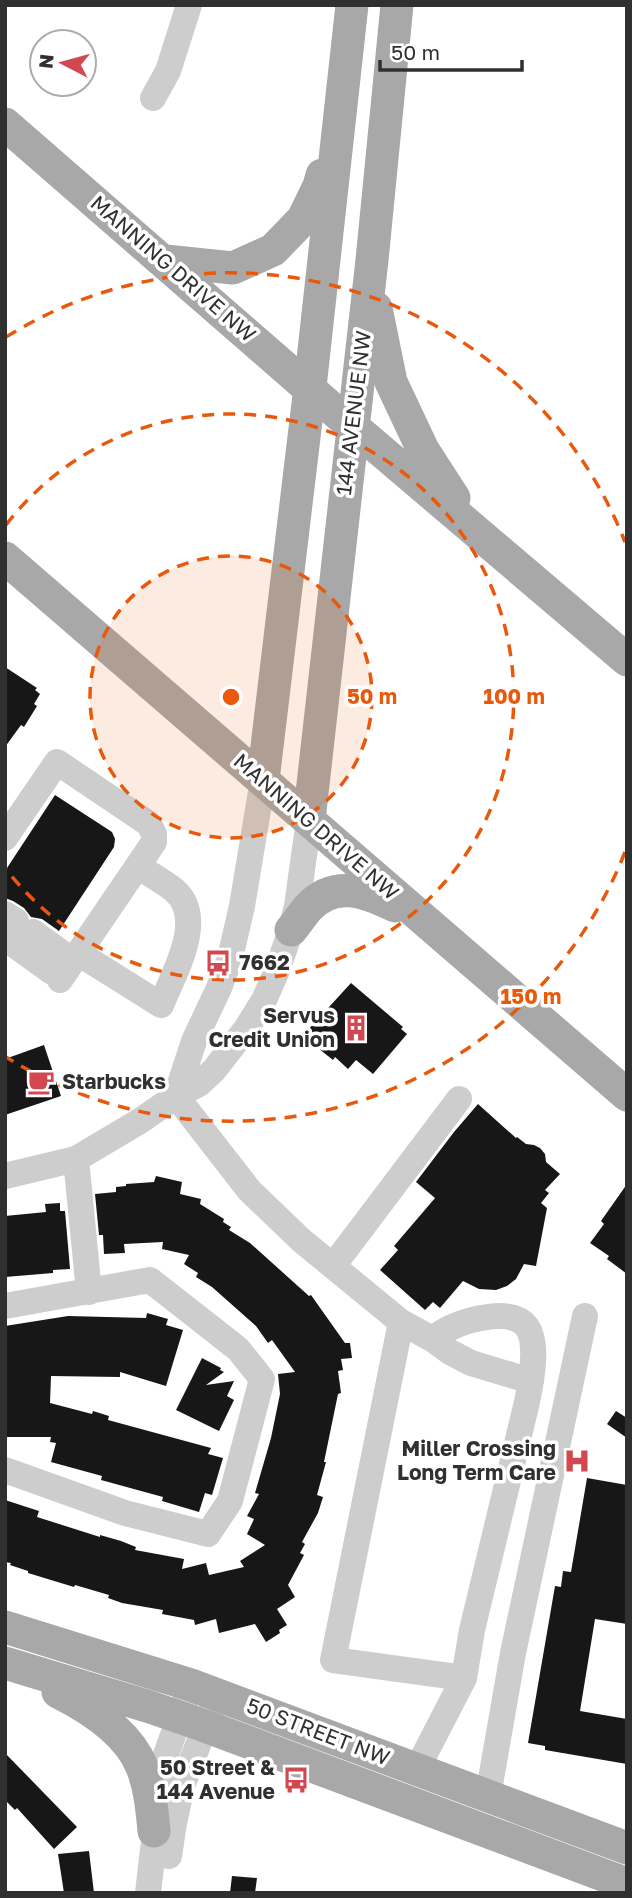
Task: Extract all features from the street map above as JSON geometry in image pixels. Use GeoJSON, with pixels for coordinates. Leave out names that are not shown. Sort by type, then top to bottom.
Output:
{"type":"FeatureCollection","features":[{"type":"Feature","properties":{"kind":"main road"},"geometry":{"type":"LineString","coordinates":[[263,780],[352,5]]}},
{"type":"Feature","properties":{"kind":"main road","name":"144 AVENUE NW"},"geometry":{"type":"LineString","coordinates":[[309,820],[372,260],[397,5]]}},
{"type":"Feature","properties":{"kind":"main road"},"geometry":{"type":"LineString","coordinates":[[165,261],[233,268],[273,250],[303,219],[319,186],[340,107]]}},
{"type":"Feature","properties":{"kind":"main road","name":"MANNING DRIVE NW"},"geometry":{"type":"LineString","coordinates":[[5,124],[352,426],[627,660]]}},
{"type":"Feature","properties":{"kind":"main road"},"geometry":{"type":"LineString","coordinates":[[372,260],[376,312],[391,382],[422,450],[476,531]]}},
{"type":"Feature","properties":{"kind":"main road","name":"MANNING DRIVE NW"},"geometry":{"type":"LineString","coordinates":[[5,558],[627,1095]]}},
{"type":"Feature","properties":{"kind":"main road"},"geometry":{"type":"LineString","coordinates":[[291,930],[309,906],[335,891],[350,890],[370,894],[425,921]]}},
{"type":"Feature","properties":{"kind":"main road","name":"50 STREET NW"},"geometry":{"type":"LineString","coordinates":[[5,1627],[204,1690],[627,1848]]}},
{"type":"Feature","properties":{"kind":"main road"},"geometry":{"type":"LineString","coordinates":[[5,1665],[91,1711],[127,1742],[142,1766],[146,1779],[154,1831]]}},
{"type":"Feature","properties":{"kind":"main road","name":"50 STREET NW"},"geometry":{"type":"LineString","coordinates":[[5,1665],[192,1722],[627,1884]]}},
{"type":"Feature","properties":{"kind":"street"},"geometry":{"type":"LineString","coordinates":[[153,98],[168,71],[188,5]]}},
{"type":"Feature","properties":{"kind":"street"},"geometry":{"type":"LineString","coordinates":[[5,838],[57,762],[149,824],[154,834],[154,842],[66,966]]}},
{"type":"Feature","properties":{"kind":"street"},"geometry":{"type":"LineString","coordinates":[[176,1096],[194,1041],[223,978],[237,932],[263,780]]}},
{"type":"Feature","properties":{"kind":"street"},"geometry":{"type":"LineString","coordinates":[[5,1175],[76,1159],[199,1084],[214,1070],[246,1029],[268,991],[297,906],[309,820]]}},
{"type":"Feature","properties":{"kind":"street"},"geometry":{"type":"LineString","coordinates":[[15,926],[66,966],[161,1005],[182,956],[189,931],[187,908],[176,891],[138,866]]}},
{"type":"Feature","properties":{"kind":"street"},"geometry":{"type":"LineString","coordinates":[[176,1096],[249,1190],[301,1240],[401,1322],[471,1363],[531,1381]]}},
{"type":"Feature","properties":{"kind":"street"},"geometry":{"type":"LineString","coordinates":[[333,1266],[459,1099]]}},
{"type":"Feature","properties":{"kind":"street"},"geometry":{"type":"LineString","coordinates":[[76,1159],[89,1292]]}},
{"type":"Feature","properties":{"kind":"street"},"geometry":{"type":"LineString","coordinates":[[5,1306],[150,1280],[238,1349],[262,1379],[230,1501],[208,1534],[125,1514],[5,1469]]}},
{"type":"Feature","properties":{"kind":"street"},"geometry":{"type":"LineString","coordinates":[[417,1769],[464,1678],[472,1630],[531,1381],[532,1342],[527,1327],[517,1319],[499,1315],[476,1320],[450,1327],[432,1339]]}},
{"type":"Feature","properties":{"kind":"street"},"geometry":{"type":"LineString","coordinates":[[488,1796],[513,1653],[585,1316]]}},
{"type":"Feature","properties":{"kind":"street"},"geometry":{"type":"LineString","coordinates":[[401,1322],[333,1660],[464,1678]]}},
{"type":"Feature","properties":{"kind":"street"},"geometry":{"type":"LineString","coordinates":[[148,1893],[163,1763],[192,1722],[204,1690]]}},
{"type":"Feature","properties":{"kind":"street"},"geometry":{"type":"LineString","coordinates":[[166,1893],[178,1802],[188,1768],[192,1722]]}},
{"type":"Feature","properties":{"kind":"building"},"geometry":{"type":"Polygon","coordinates":[[[5,667],[37,688],[35,690],[40,694],[34,704],[37,706],[24,727],[21,725],[5,747],[5,667]]]}},
{"type":"Feature","properties":{"kind":"building"},"geometry":{"type":"Polygon","coordinates":[[[55,795],[112,832],[115,839],[114,847],[59,931],[42,919],[31,917],[24,908],[5,898],[5,871],[55,795]]]}},
{"type":"Feature","properties":{"kind":"building","name":"Servus Credit Union"},"geometry":{"type":"Polygon","coordinates":[[[351,983],[403,1027],[401,1029],[407,1034],[373,1074],[356,1060],[348,1069],[335,1057],[333,1060],[318,1048],[321,1043],[307,1031],[351,983]]]}},
{"type":"Feature","properties":{"kind":"building"},"geometry":{"type":"Polygon","coordinates":[[[44,1045],[61,1096],[5,1115],[5,1059],[44,1045]]]}},
{"type":"Feature","properties":{"kind":"building"},"geometry":{"type":"Polygon","coordinates":[[[478,1104],[516,1138],[540,1148],[545,1154],[546,1162],[560,1174],[545,1190],[549,1193],[541,1203],[547,1208],[536,1266],[524,1264],[516,1279],[496,1290],[479,1289],[463,1281],[440,1308],[433,1302],[425,1310],[380,1270],[398,1250],[394,1246],[435,1198],[416,1182],[478,1104]]]}},
{"type":"Feature","properties":{"kind":"building"},"geometry":{"type":"Polygon","coordinates":[[[156,1176],[182,1182],[180,1194],[201,1199],[200,1204],[224,1219],[223,1222],[231,1227],[229,1230],[250,1243],[311,1295],[345,1343],[350,1343],[352,1358],[341,1359],[343,1370],[338,1371],[341,1393],[338,1394],[317,1495],[323,1497],[318,1513],[302,1542],[305,1544],[300,1553],[304,1555],[288,1585],[295,1597],[277,1609],[287,1625],[266,1642],[255,1624],[219,1633],[216,1619],[195,1625],[194,1620],[162,1614],[163,1610],[122,1603],[108,1598],[109,1595],[28,1573],[5,1562],[5,1500],[39,1511],[37,1517],[121,1541],[136,1547],[135,1550],[184,1559],[182,1569],[206,1563],[209,1575],[244,1567],[240,1561],[265,1545],[247,1534],[254,1519],[247,1516],[259,1494],[255,1493],[280,1394],[278,1374],[295,1372],[272,1340],[268,1343],[256,1326],[212,1287],[196,1277],[198,1273],[184,1264],[189,1255],[162,1249],[163,1242],[124,1244],[125,1253],[104,1254],[103,1235],[99,1235],[95,1194],[116,1192],[116,1187],[126,1184],[154,1182],[156,1176]]]}},
{"type":"Feature","properties":{"kind":"building"},"geometry":{"type":"Polygon","coordinates":[[[627,1184],[627,1274],[607,1259],[609,1256],[590,1243],[604,1224],[601,1221],[627,1184]]]}},
{"type":"Feature","properties":{"kind":"building"},"geometry":{"type":"Polygon","coordinates":[[[60,1203],[60,1211],[65,1211],[70,1269],[5,1277],[5,1216],[46,1212],[45,1204],[60,1203]]]}},
{"type":"Feature","properties":{"kind":"building"},"geometry":{"type":"Polygon","coordinates":[[[147,1313],[168,1319],[166,1325],[183,1330],[166,1386],[120,1372],[120,1377],[51,1376],[50,1403],[92,1414],[93,1411],[109,1416],[108,1420],[211,1448],[208,1454],[223,1458],[212,1495],[205,1493],[199,1512],[162,1501],[163,1497],[101,1480],[102,1476],[51,1462],[56,1443],[50,1442],[51,1437],[5,1437],[5,1326],[68,1316],[146,1318],[147,1313]]]}},
{"type":"Feature","properties":{"kind":"building"},"geometry":{"type":"Polygon","coordinates":[[[202,1358],[224,1372],[206,1385],[234,1381],[227,1396],[234,1400],[219,1431],[176,1410],[202,1358]]]}},
{"type":"Feature","properties":{"kind":"building"},"geometry":{"type":"Polygon","coordinates":[[[616,1411],[627,1418],[627,1438],[607,1424],[616,1411]]]}},
{"type":"Feature","properties":{"kind":"building"},"geometry":{"type":"Polygon","coordinates":[[[587,1478],[627,1485],[627,1624],[595,1619],[580,1711],[627,1719],[627,1764],[545,1750],[545,1746],[528,1743],[555,1586],[561,1587],[563,1571],[571,1572],[587,1478]]]}},
{"type":"Feature","properties":{"kind":"building"},"geometry":{"type":"Polygon","coordinates":[[[5,1753],[77,1827],[54,1849],[17,1808],[15,1810],[5,1800],[5,1753]]]}},
{"type":"Feature","properties":{"kind":"building"},"geometry":{"type":"Polygon","coordinates":[[[89,1851],[94,1893],[64,1893],[58,1854],[89,1851]]]}},
{"type":"Feature","properties":{"kind":"building"},"geometry":{"type":"Polygon","coordinates":[[[232,1876],[257,1878],[255,1893],[230,1893],[232,1876]]]}},
{"type":"Feature","properties":{"kind":"place","name":"7662"},"geometry":{"type":"Point","coordinates":[218,963]}},
{"type":"Feature","properties":{"kind":"place","name":"Servus Credit Union"},"geometry":{"type":"Point","coordinates":[356,1028]}},
{"type":"Feature","properties":{"kind":"place","name":"Starbucks"},"geometry":{"type":"Point","coordinates":[41,1082]}},
{"type":"Feature","properties":{"kind":"place","name":"Miller Crossing Long Term Care"},"geometry":{"type":"Point","coordinates":[577,1461]}},
{"type":"Feature","properties":{"kind":"place","name":"50 Street & 144 Avenue"},"geometry":{"type":"Point","coordinates":[296,1780]}}]}
